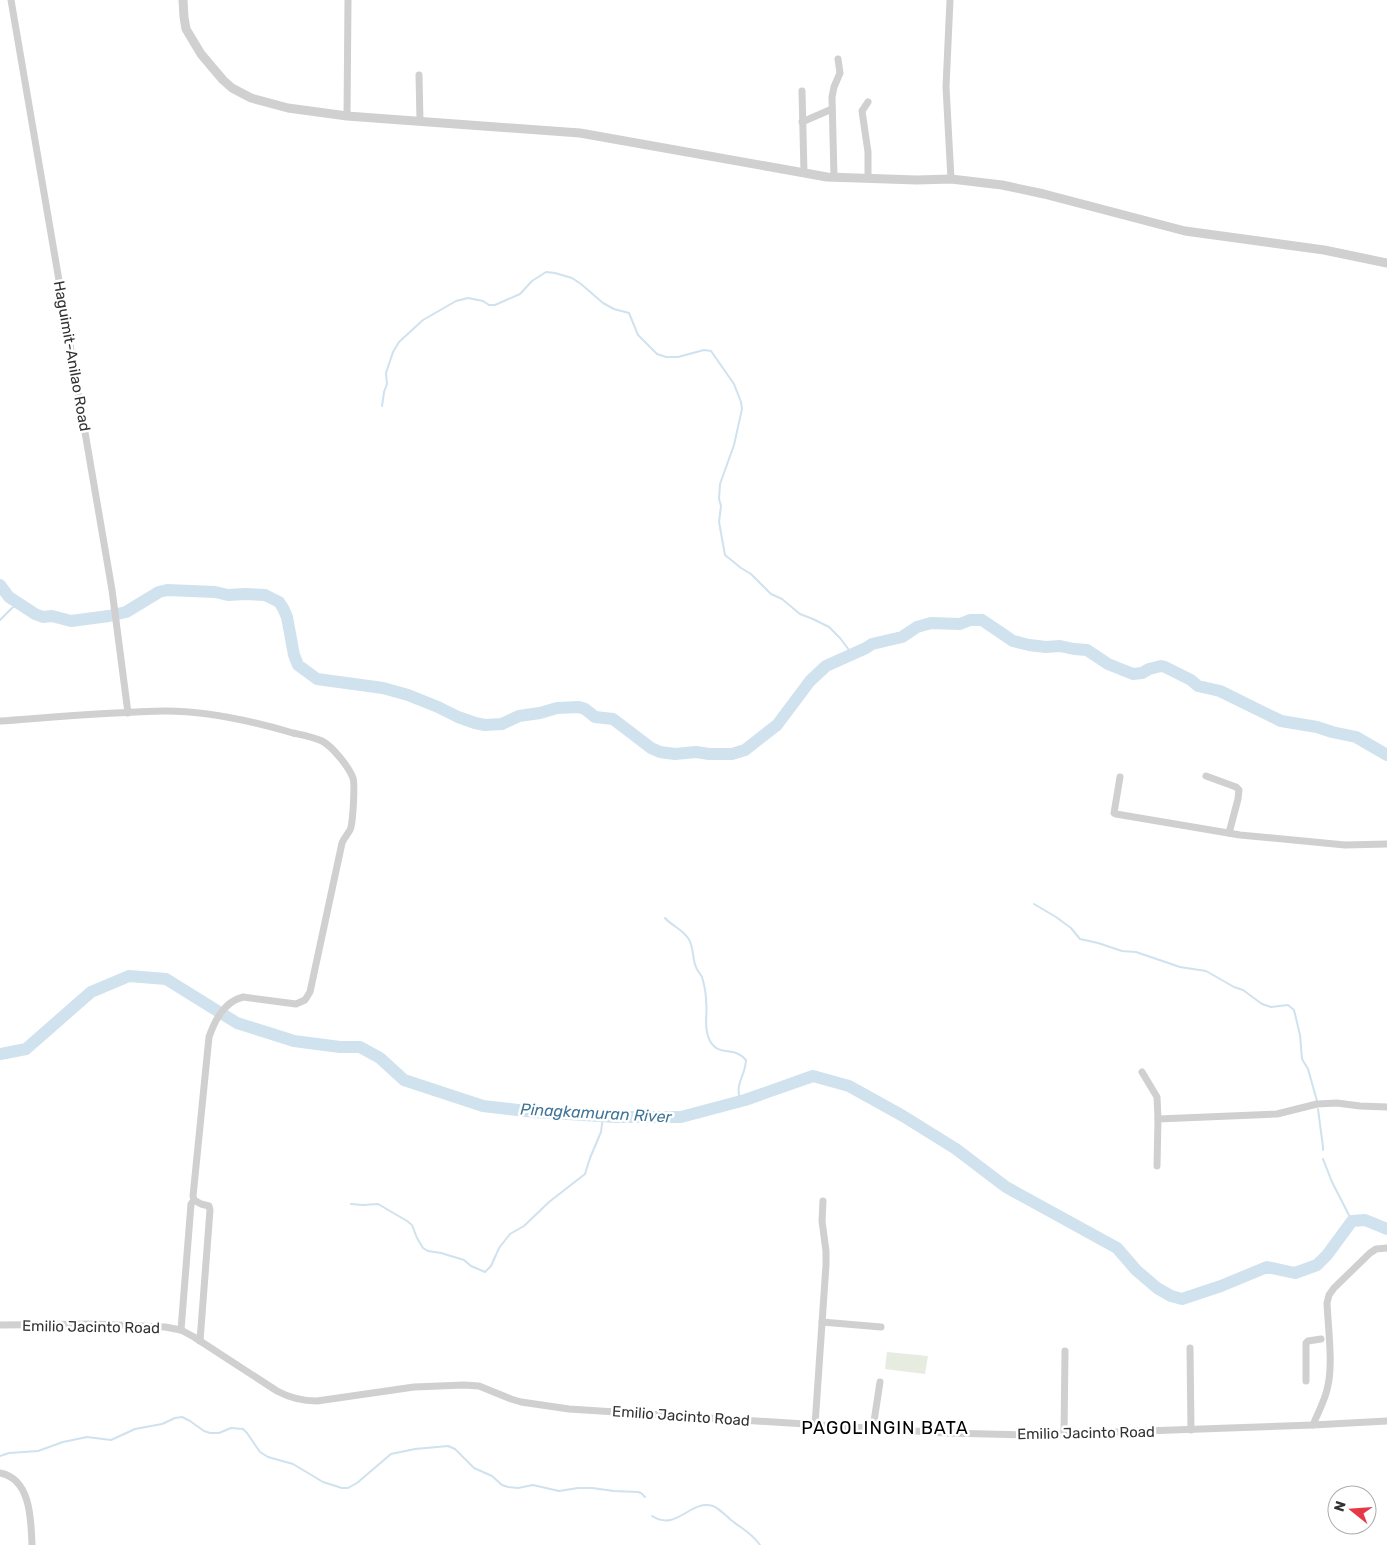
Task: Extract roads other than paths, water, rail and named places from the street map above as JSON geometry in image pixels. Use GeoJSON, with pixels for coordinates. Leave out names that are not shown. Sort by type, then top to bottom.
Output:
{"type":"FeatureCollection","features":[{"type":"Feature","properties":{"kind":"street","name":"Haguimit-Anilao Road"},"geometry":{"type":"LineString","coordinates":[[11,0],[112,590],[128,713]]}},
{"type":"Feature","properties":{"kind":"street"},"geometry":{"type":"LineString","coordinates":[[183,0],[186,29],[213,70],[232,88],[268,104],[347,116],[580,133],[834,177],[917,180],[951,179],[1002,185],[1044,194],[1185,231],[1324,250],[1387,263]]}},
{"type":"Feature","properties":{"kind":"street"},"geometry":{"type":"LineString","coordinates":[[347,116],[348,0]]}},
{"type":"Feature","properties":{"kind":"street"},"geometry":{"type":"LineString","coordinates":[[950,0],[946,87],[951,179]]}},
{"type":"Feature","properties":{"kind":"street"},"geometry":{"type":"LineString","coordinates":[[834,177],[832,109],[834,87],[840,73],[838,59]]}},
{"type":"Feature","properties":{"kind":"street"},"geometry":{"type":"LineString","coordinates":[[419,75],[420,121]]}},
{"type":"Feature","properties":{"kind":"street"},"geometry":{"type":"LineString","coordinates":[[802,91],[804,173]]}},
{"type":"Feature","properties":{"kind":"street"},"geometry":{"type":"LineString","coordinates":[[868,102],[864,107],[862,117],[868,152],[868,178]]}},
{"type":"Feature","properties":{"kind":"street"},"geometry":{"type":"LineString","coordinates":[[802,122],[832,109]]}},
{"type":"Feature","properties":{"kind":"street"},"geometry":{"type":"LineString","coordinates":[[0,721],[167,711],[212,715],[280,729],[322,741],[330,746],[344,763],[355,786],[350,829],[342,843],[310,992],[304,1000],[296,1004],[243,996],[234,999],[228,1004],[214,1022],[209,1038],[194,1200],[191,1204],[181,1330]]}},
{"type":"Feature","properties":{"kind":"street"},"geometry":{"type":"LineString","coordinates":[[1206,776],[1236,787],[1239,790],[1229,833]]}},
{"type":"Feature","properties":{"kind":"street"},"geometry":{"type":"LineString","coordinates":[[1120,777],[1115,814],[1229,833],[1346,845],[1387,844]]}},
{"type":"Feature","properties":{"kind":"street"},"geometry":{"type":"LineString","coordinates":[[1142,1072],[1157,1097],[1157,1166]]}},
{"type":"Feature","properties":{"kind":"street"},"geometry":{"type":"LineString","coordinates":[[1158,1119],[1277,1114],[1317,1104],[1337,1103],[1360,1106],[1387,1106]]}},
{"type":"Feature","properties":{"kind":"street"},"geometry":{"type":"LineString","coordinates":[[194,1200],[209,1206],[210,1210],[200,1341]]}},
{"type":"Feature","properties":{"kind":"street"},"geometry":{"type":"LineString","coordinates":[[815,1425],[826,1265],[822,1221],[823,1201]]}},
{"type":"Feature","properties":{"kind":"street"},"geometry":{"type":"LineString","coordinates":[[1313,1425],[1329,1382],[1325,1339],[1329,1295],[1341,1280],[1370,1253],[1376,1249],[1387,1248]]}},
{"type":"Feature","properties":{"kind":"street"},"geometry":{"type":"LineString","coordinates":[[822,1322],[881,1327]]}},
{"type":"Feature","properties":{"kind":"street","name":"Emilio Jacinto Road"},"geometry":{"type":"LineString","coordinates":[[0,1325],[94,1324],[181,1330],[277,1392],[290,1398],[305,1401],[317,1401],[414,1387],[464,1385],[478,1386],[521,1402],[569,1409],[946,1433],[1031,1435],[1387,1421]]}},
{"type":"Feature","properties":{"kind":"street"},"geometry":{"type":"LineString","coordinates":[[1306,1381],[1306,1343],[1308,1341],[1325,1339]]}},
{"type":"Feature","properties":{"kind":"street"},"geometry":{"type":"LineString","coordinates":[[1190,1348],[1190,1430]]}},
{"type":"Feature","properties":{"kind":"street"},"geometry":{"type":"LineString","coordinates":[[1064,1434],[1065,1351]]}},
{"type":"Feature","properties":{"kind":"street"},"geometry":{"type":"LineString","coordinates":[[873,1428],[880,1382]]}},
{"type":"Feature","properties":{"kind":"street"},"geometry":{"type":"LineString","coordinates":[[0,1473],[7,1475],[23,1489],[28,1504],[32,1545]]}},
{"type":"Feature","properties":{"kind":"waterway"},"geometry":{"type":"LineString","coordinates":[[382,406],[387,384],[386,373],[393,352],[399,342],[423,320],[456,301],[468,298],[483,301],[489,305],[495,305],[520,294],[532,281],[546,272],[572,278],[603,303],[614,309],[629,313],[638,335],[657,354],[666,357],[678,357],[704,350],[711,351],[734,384],[742,409],[734,445],[720,484],[719,499],[721,506],[719,522],[725,555],[751,574],[771,594],[782,599],[800,614],[829,627],[852,654]]}},
{"type":"Feature","properties":{"kind":"waterway"},"geometry":{"type":"LineString","coordinates":[[0,585],[9,597],[35,614],[71,621],[126,612],[159,592],[167,590],[215,592],[228,595],[265,595],[279,602],[283,608],[287,617],[294,655],[298,665],[317,679],[383,688],[408,695],[458,717],[485,725],[502,724],[519,716],[557,708],[579,707],[595,717],[613,719],[651,748],[660,752],[675,754],[696,752],[732,754],[745,750],[777,725],[810,681],[826,666],[872,644],[902,637],[917,627],[931,623],[960,624],[970,620],[982,620],[1013,641],[1029,645],[1060,646],[1087,650],[1108,664],[1133,674],[1142,673],[1161,666],[1165,667],[1191,680],[1198,686],[1220,691],[1281,721],[1317,727],[1356,737],[1387,755]]}},
{"type":"Feature","properties":{"kind":"waterway"},"geometry":{"type":"LineString","coordinates":[[0,620],[20,603]]}},
{"type":"Feature","properties":{"kind":"waterway"},"geometry":{"type":"LineString","coordinates":[[1034,904],[1071,928],[1080,939],[1122,951],[1136,952],[1180,967],[1206,971],[1243,990],[1262,1004],[1271,1007],[1288,1005],[1294,1010],[1300,1035],[1302,1059],[1308,1069],[1317,1101]]}},
{"type":"Feature","properties":{"kind":"waterway"},"geometry":{"type":"LineString","coordinates":[[665,918],[686,935],[690,941],[697,970],[702,977],[705,988],[707,1031],[710,1041],[718,1049],[736,1053],[746,1060],[739,1084],[740,1101]]}},
{"type":"Feature","properties":{"kind":"waterway","name":"Pinagkamuran River"},"geometry":{"type":"LineString","coordinates":[[0,1054],[26,1049],[91,992],[129,976],[166,979],[237,1023],[294,1041],[340,1047],[360,1047],[380,1058],[404,1080],[483,1106],[535,1112],[616,1117],[681,1117],[745,1100],[813,1076],[849,1086],[903,1116],[956,1149],[1006,1187],[1117,1248],[1136,1270],[1157,1288],[1171,1296],[1182,1299],[1221,1286],[1267,1267],[1295,1273],[1317,1265],[1327,1255],[1352,1221],[1365,1220],[1387,1229]]}},
{"type":"Feature","properties":{"kind":"waterway"},"geometry":{"type":"LineString","coordinates":[[1318,1109],[1323,1150]]}},
{"type":"Feature","properties":{"kind":"waterway"},"geometry":{"type":"LineString","coordinates":[[351,1204],[378,1204],[412,1225],[423,1248],[464,1260],[471,1266],[485,1272],[491,1266],[499,1248],[510,1234],[524,1226],[549,1202],[585,1174],[601,1132],[603,1116]]}},
{"type":"Feature","properties":{"kind":"waterway"},"geometry":{"type":"LineString","coordinates":[[1323,1159],[1332,1182],[1352,1221]]}},
{"type":"Feature","properties":{"kind":"waterway"},"geometry":{"type":"LineString","coordinates":[[0,1456],[9,1453],[38,1451],[63,1442],[87,1437],[111,1440],[135,1429],[162,1424],[182,1417],[210,1433],[219,1433],[231,1428],[243,1429],[260,1452],[268,1457],[293,1464],[323,1482],[342,1488],[348,1488],[357,1483],[391,1454],[415,1449],[448,1446],[455,1449],[474,1468],[492,1476],[502,1485],[508,1487],[518,1488],[533,1485],[559,1491],[592,1488],[638,1492],[645,1497]]}},
{"type":"Feature","properties":{"kind":"waterway"},"geometry":{"type":"LineString","coordinates":[[652,1516],[661,1520],[669,1520],[697,1507],[713,1506],[750,1534],[760,1545]]}},
{"type":"Feature","properties":{"kind":"district","name":"PAGOLINGIN BATA"},"geometry":{"type":"Point","coordinates":[885,1428]}}]}
